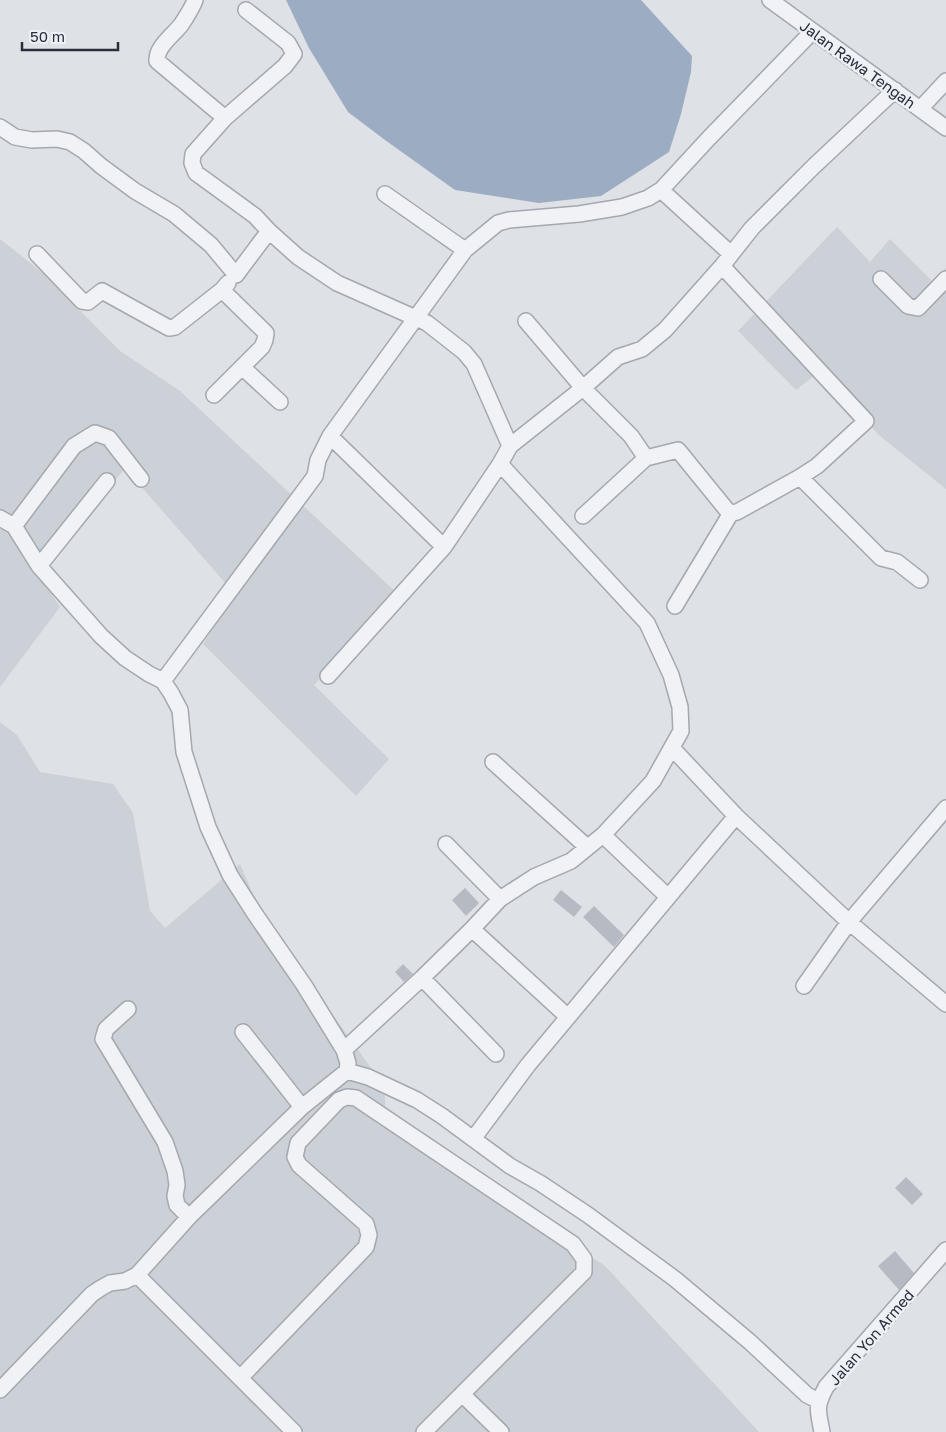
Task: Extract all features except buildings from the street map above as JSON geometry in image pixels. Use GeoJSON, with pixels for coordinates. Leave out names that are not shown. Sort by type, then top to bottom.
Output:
{"type":"FeatureCollection","features":[{"type":"Feature","properties":{"kind":"street"},"geometry":{"type":"LineString","coordinates":[[195,0],[180,25],[162,47],[156,58],[157,61],[225,118]]}},
{"type":"Feature","properties":{"kind":"street","name":"Jalan Rawa Tengah"},"geometry":{"type":"LineString","coordinates":[[770,0],[946,128]]}},
{"type":"Feature","properties":{"kind":"street"},"geometry":{"type":"LineString","coordinates":[[246,10],[288,43],[294,54],[285,66],[225,118],[193,154],[192,163],[196,173],[255,216],[298,257],[336,283],[428,323],[464,352],[474,364],[510,446]]}},
{"type":"Feature","properties":{"kind":"street"},"geometry":{"type":"LineString","coordinates":[[163,681],[315,476],[318,460],[330,436],[465,250],[498,223],[509,220],[579,214],[622,207],[648,198],[661,190],[812,32]]}},
{"type":"Feature","properties":{"kind":"street"},"geometry":{"type":"LineString","coordinates":[[920,109],[946,81]]}},
{"type":"Feature","properties":{"kind":"street"},"geometry":{"type":"LineString","coordinates":[[328,676],[444,547],[510,446],[583,388],[618,357],[642,349],[665,330],[752,228],[895,90]]}},
{"type":"Feature","properties":{"kind":"street"},"geometry":{"type":"LineString","coordinates":[[0,127],[15,137],[32,140],[57,139],[70,142],[135,191],[174,214],[211,245],[236,275]]}},
{"type":"Feature","properties":{"kind":"street"},"geometry":{"type":"LineString","coordinates":[[582,516],[646,458],[678,450],[726,509],[731,513],[738,512],[817,466],[866,422],[726,260],[661,190]]}},
{"type":"Feature","properties":{"kind":"street"},"geometry":{"type":"LineString","coordinates":[[386,194],[465,250]]}},
{"type":"Feature","properties":{"kind":"street"},"geometry":{"type":"LineString","coordinates":[[38,254],[82,301],[88,302],[102,291],[169,328],[175,327],[222,290],[236,275],[269,231]]}},
{"type":"Feature","properties":{"kind":"street"},"geometry":{"type":"LineString","coordinates":[[881,279],[908,306],[918,308],[946,280]]}},
{"type":"Feature","properties":{"kind":"street"},"geometry":{"type":"LineString","coordinates":[[214,395],[262,347],[266,333],[222,290]]}},
{"type":"Feature","properties":{"kind":"street"},"geometry":{"type":"LineString","coordinates":[[526,321],[583,388],[631,436],[646,458]]}},
{"type":"Feature","properties":{"kind":"street"},"geometry":{"type":"LineString","coordinates":[[242,367],[280,402]]}},
{"type":"Feature","properties":{"kind":"street"},"geometry":{"type":"LineString","coordinates":[[14,526],[74,446],[95,433],[108,438],[141,479]]}},
{"type":"Feature","properties":{"kind":"street"},"geometry":{"type":"LineString","coordinates":[[330,436],[444,547]]}},
{"type":"Feature","properties":{"kind":"street"},"geometry":{"type":"LineString","coordinates":[[344,1050],[422,978],[500,899],[534,877],[571,861],[603,835],[653,781],[681,731],[680,706],[671,675],[647,623],[500,464]]}},
{"type":"Feature","properties":{"kind":"street"},"geometry":{"type":"LineString","coordinates":[[800,477],[881,558],[897,562],[920,580]]}},
{"type":"Feature","properties":{"kind":"street"},"geometry":{"type":"LineString","coordinates":[[39,566],[107,481]]}},
{"type":"Feature","properties":{"kind":"street"},"geometry":{"type":"LineString","coordinates":[[674,606],[731,513]]}},
{"type":"Feature","properties":{"kind":"street"},"geometry":{"type":"LineString","coordinates":[[0,518],[14,526],[39,566],[101,636],[125,658],[163,681],[171,693],[180,710],[184,752],[208,827],[230,875],[304,985],[344,1050],[348,1063],[347,1071],[302,1107],[189,1217],[137,1275],[125,1281],[110,1283],[92,1294],[0,1390]]}},
{"type":"Feature","properties":{"kind":"street"},"geometry":{"type":"LineString","coordinates":[[672,748],[736,816],[850,922],[946,1004]]}},
{"type":"Feature","properties":{"kind":"street"},"geometry":{"type":"LineString","coordinates":[[493,762],[588,847]]}},
{"type":"Feature","properties":{"kind":"street"},"geometry":{"type":"LineString","coordinates":[[804,986],[850,922],[946,808]]}},
{"type":"Feature","properties":{"kind":"street"},"geometry":{"type":"LineString","coordinates":[[473,1139],[528,1065],[736,816]]}},
{"type":"Feature","properties":{"kind":"street"},"geometry":{"type":"LineString","coordinates":[[603,835],[668,897]]}},
{"type":"Feature","properties":{"kind":"street"},"geometry":{"type":"LineString","coordinates":[[446,844],[500,899]]}},
{"type":"Feature","properties":{"kind":"street"},"geometry":{"type":"LineString","coordinates":[[472,929],[568,1017]]}},
{"type":"Feature","properties":{"kind":"street"},"geometry":{"type":"LineString","coordinates":[[422,978],[496,1054]]}},
{"type":"Feature","properties":{"kind":"street"},"geometry":{"type":"LineString","coordinates":[[128,1009],[106,1029],[104,1039],[164,1142],[175,1171],[177,1205],[189,1217]]}},
{"type":"Feature","properties":{"kind":"street"},"geometry":{"type":"LineString","coordinates":[[243,1032],[302,1107]]}},
{"type":"Feature","properties":{"kind":"street"},"geometry":{"type":"LineString","coordinates":[[347,1071],[368,1077],[417,1100],[510,1166],[588,1214],[676,1279],[750,1342],[807,1395],[819,1401]]}},
{"type":"Feature","properties":{"kind":"street"},"geometry":{"type":"LineString","coordinates":[[240,1378],[366,1246],[369,1235],[366,1224],[299,1165],[295,1157],[298,1143],[339,1100],[348,1097],[356,1098],[573,1244],[584,1259],[584,1272],[424,1432]]}},
{"type":"Feature","properties":{"kind":"street","name":"Jalan Yon Armed"},"geometry":{"type":"LineString","coordinates":[[822,1432],[818,1409],[819,1401],[826,1387],[943,1261]]}},
{"type":"Feature","properties":{"kind":"street"},"geometry":{"type":"LineString","coordinates":[[137,1275],[294,1432]]}},
{"type":"Feature","properties":{"kind":"street"},"geometry":{"type":"LineString","coordinates":[[462,1394],[501,1432]]}},
{"type":"Feature","properties":{"kind":"shaded area"},"geometry":{"type":"Polygon","coordinates":[[[837,227],[870,262],[890,239],[932,281],[946,268],[946,489],[880,436],[819,372],[796,390],[738,331],[837,227]]]}},
{"type":"Feature","properties":{"kind":"shaded area"},"geometry":{"type":"Polygon","coordinates":[[[0,239],[43,273],[120,351],[180,391],[398,594],[314,685],[389,759],[356,796],[203,644],[235,594],[125,468],[39,576],[60,607],[0,687],[0,239]]]}},
{"type":"Feature","properties":{"kind":"shaded area"},"geometry":{"type":"Polygon","coordinates":[[[0,722],[17,735],[40,772],[113,784],[133,813],[150,911],[165,928],[240,864],[264,919],[384,1086],[387,1128],[417,1144],[537,1224],[604,1265],[759,1432],[0,1432],[0,722]]]}},
{"type":"Feature","properties":{"kind":"water"},"geometry":{"type":"Polygon","coordinates":[[[286,0],[641,0],[692,56],[691,72],[681,114],[669,152],[601,196],[539,203],[455,190],[348,112],[309,48],[286,0]]]}}]}
